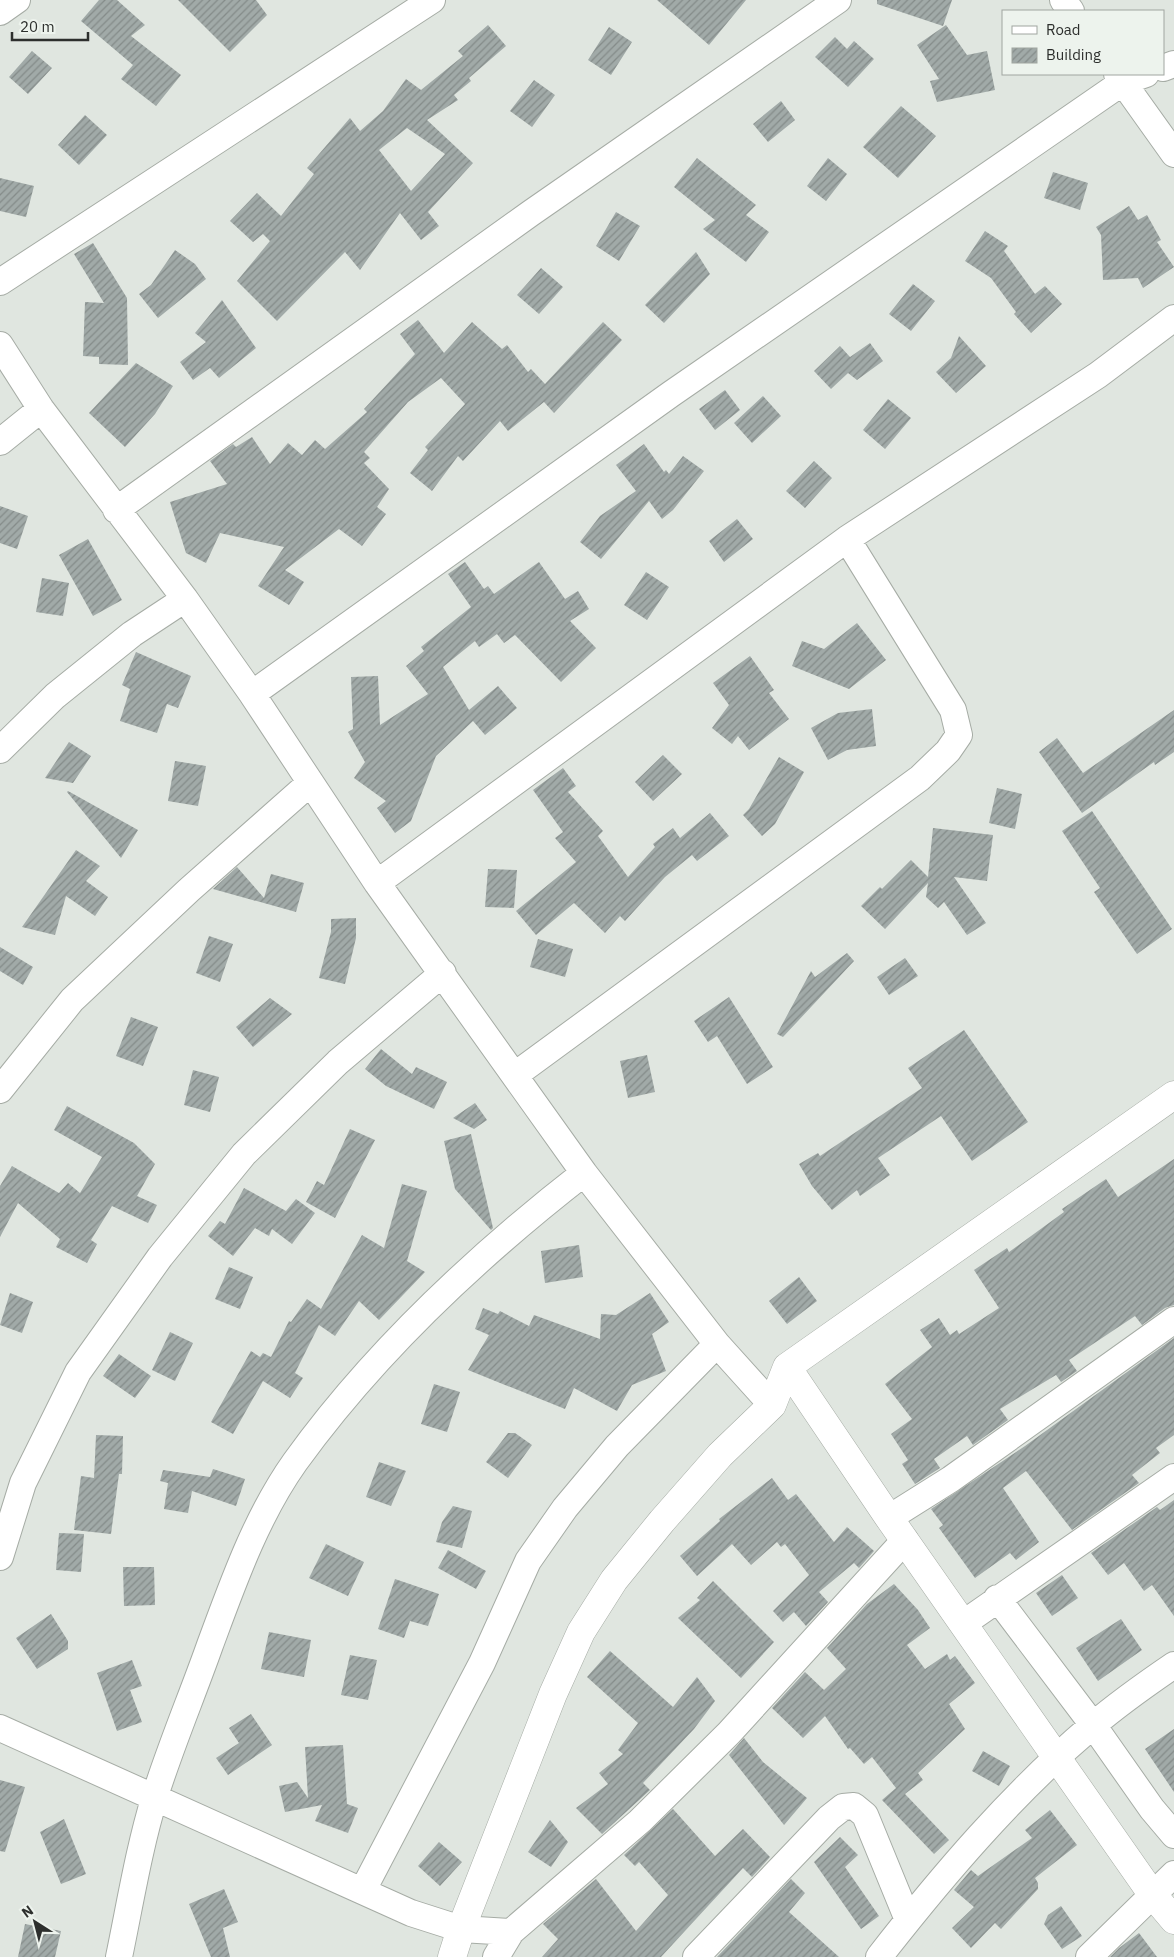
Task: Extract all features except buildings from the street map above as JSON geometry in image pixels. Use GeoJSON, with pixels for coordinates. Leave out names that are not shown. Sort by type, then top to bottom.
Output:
{"type":"FeatureCollection","features":[{"type":"Feature","properties":{"kind":"street"},"geometry":{"type":"LineString","coordinates":[[0,12],[17,0]]}},
{"type":"Feature","properties":{"kind":"street"},"geometry":{"type":"LineString","coordinates":[[0,282],[432,0]]}},
{"type":"Feature","properties":{"kind":"street"},"geometry":{"type":"LineString","coordinates":[[116,510],[531,213],[838,0]]}},
{"type":"Feature","properties":{"kind":"street"},"geometry":{"type":"LineString","coordinates":[[1063,0],[1071,10]]}},
{"type":"Feature","properties":{"kind":"street"},"geometry":{"type":"LineString","coordinates":[[252,694],[671,394],[1128,77],[1174,154]]}},
{"type":"Feature","properties":{"kind":"street"},"geometry":{"type":"LineString","coordinates":[[377,884],[848,538],[1098,375],[1174,318]]}},
{"type":"Feature","properties":{"kind":"street"},"geometry":{"type":"LineString","coordinates":[[0,344],[41,409],[185,599],[252,694],[377,884],[443,973],[584,1173],[717,1344],[772,1405]]}},
{"type":"Feature","properties":{"kind":"street"},"geometry":{"type":"LineString","coordinates":[[0,442],[41,409]]}},
{"type":"Feature","properties":{"kind":"street"},"geometry":{"type":"LineString","coordinates":[[515,1075],[920,778],[948,751],[959,735],[953,710],[848,538]]}},
{"type":"Feature","properties":{"kind":"street"},"geometry":{"type":"LineString","coordinates":[[0,750],[55,696],[132,634],[185,599]]}},
{"type":"Feature","properties":{"kind":"street"},"geometry":{"type":"LineString","coordinates":[[0,1090],[72,1000],[189,890],[310,782]]}},
{"type":"Feature","properties":{"kind":"street"},"geometry":{"type":"LineString","coordinates":[[0,1558],[23,1483],[78,1372],[160,1257],[244,1154],[338,1062],[443,973]]}},
{"type":"Feature","properties":{"kind":"street"},"geometry":{"type":"LineString","coordinates":[[452,1957],[461,1929],[554,1694],[581,1632],[614,1580],[662,1521],[720,1455],[772,1405],[787,1367],[1174,1095]]}},
{"type":"Feature","properties":{"kind":"street"},"geometry":{"type":"LineString","coordinates":[[120,1957],[155,1797],[220,1618],[260,1521],[295,1463],[366,1372],[454,1282],[517,1226],[584,1173]]}},
{"type":"Feature","properties":{"kind":"street"},"geometry":{"type":"LineString","coordinates":[[889,1518],[951,1479],[1174,1320]]}},
{"type":"Feature","properties":{"kind":"street"},"geometry":{"type":"LineString","coordinates":[[363,1890],[482,1663],[528,1561],[565,1508],[617,1446],[717,1344]]}},
{"type":"Feature","properties":{"kind":"street"},"geometry":{"type":"LineString","coordinates":[[787,1367],[889,1518],[1152,1894],[1174,1920]]}},
{"type":"Feature","properties":{"kind":"street"},"geometry":{"type":"LineString","coordinates":[[964,1623],[1174,1477]]}},
{"type":"Feature","properties":{"kind":"street"},"geometry":{"type":"LineString","coordinates":[[496,1957],[511,1932],[640,1821],[729,1733],[905,1540]]}},
{"type":"Feature","properties":{"kind":"street"},"geometry":{"type":"LineString","coordinates":[[998,1598],[1093,1725],[1152,1809],[1174,1835]]}},
{"type":"Feature","properties":{"kind":"street"},"geometry":{"type":"LineString","coordinates":[[879,1957],[908,1920],[1010,1803],[1093,1725],[1174,1664]]}},
{"type":"Feature","properties":{"kind":"street"},"geometry":{"type":"LineString","coordinates":[[0,1728],[411,1913],[461,1929],[511,1932]]}},
{"type":"Feature","properties":{"kind":"street"},"geometry":{"type":"LineString","coordinates":[[696,1957],[807,1839],[843,1807],[854,1806],[866,1815],[908,1920]]}},
{"type":"Feature","properties":{"kind":"street"},"geometry":{"type":"LineString","coordinates":[[1089,1957],[1174,1874]]}}]}
